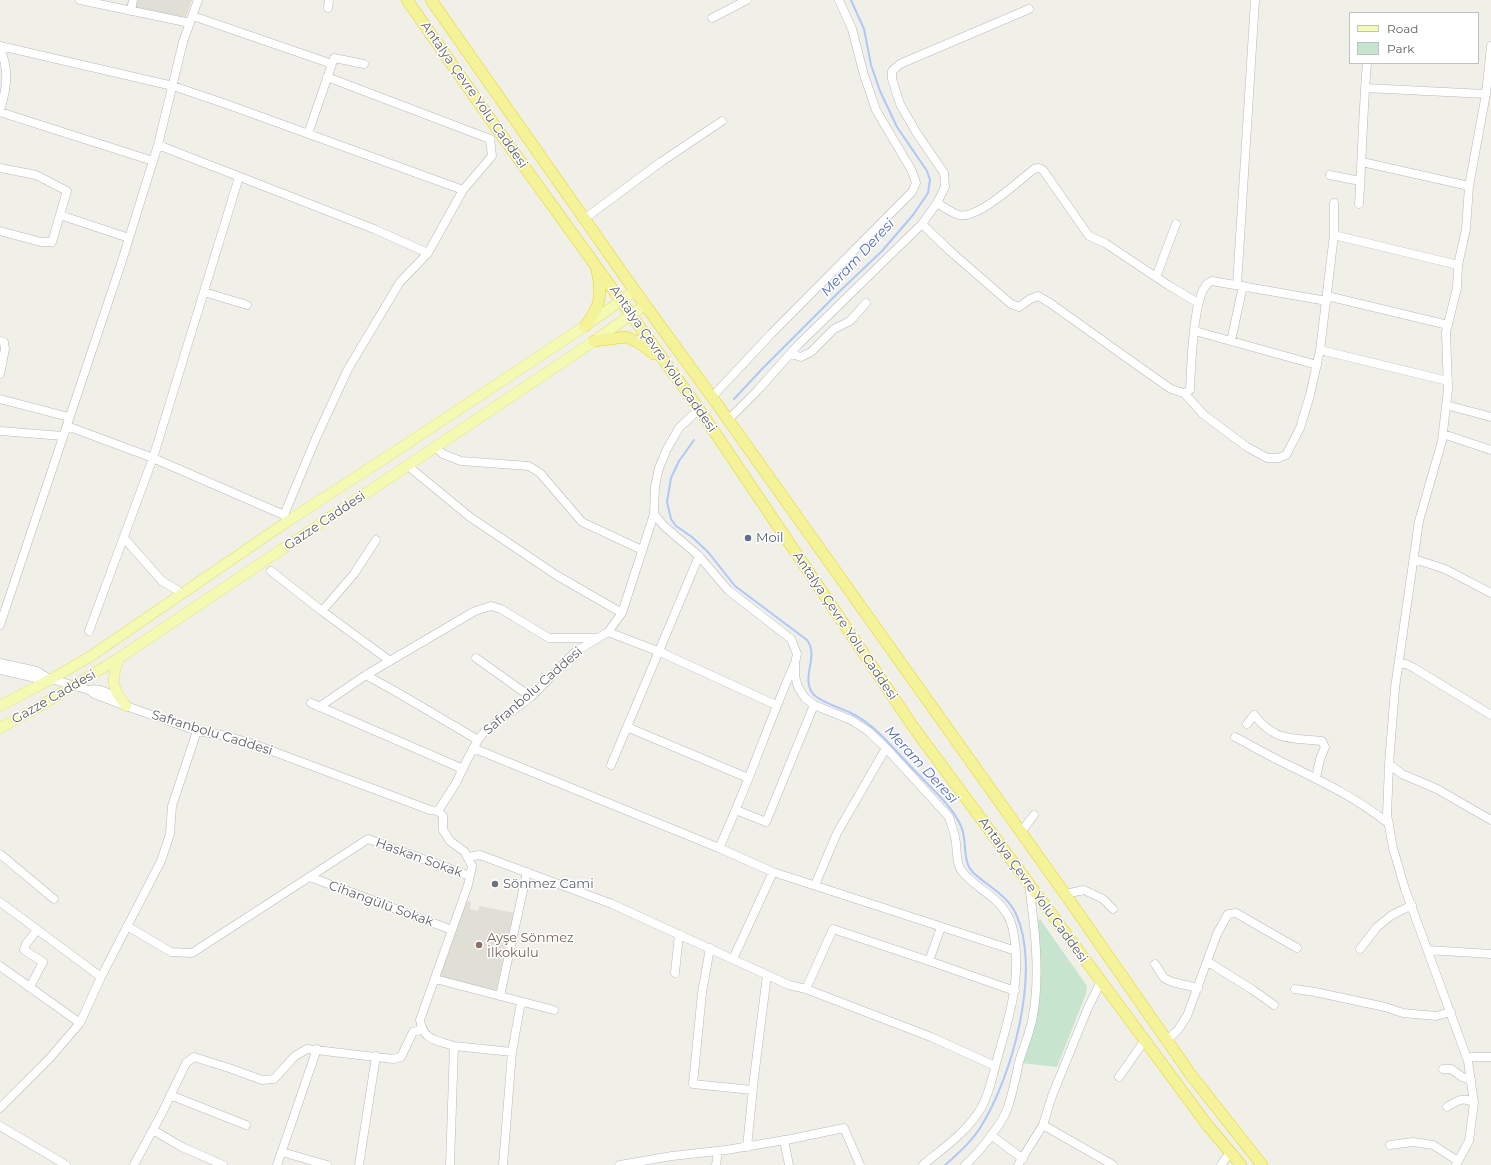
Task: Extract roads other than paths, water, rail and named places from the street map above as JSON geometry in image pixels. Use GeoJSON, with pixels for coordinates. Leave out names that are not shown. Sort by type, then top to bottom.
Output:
{"type":"FeatureCollection","features":[{"type":"Feature","properties":{"kind":"highway","name":"Antalya Çevre Yolu Caddesi"},"geometry":{"type":"LineString","coordinates":[[407,0],[500,133],[699,409],[914,728],[1208,1126],[1241,1165]]}},
{"type":"Feature","properties":{"kind":"highway","name":"Antalya Çevre Yolu Caddesi"},"geometry":{"type":"LineString","coordinates":[[431,0],[635,291],[1065,894],[1191,1075],[1250,1152],[1262,1165]]}},
{"type":"Feature","properties":{"kind":"highway"},"geometry":{"type":"LineString","coordinates":[[585,326],[594,313],[600,297],[601,289],[596,265]]}},
{"type":"Feature","properties":{"kind":"highway"},"geometry":{"type":"LineString","coordinates":[[594,341],[626,337],[648,349],[666,364]]}},
{"type":"Feature","properties":{"kind":"main road","name":"Gazze Caddesi"},"geometry":{"type":"LineString","coordinates":[[0,706],[91,656],[286,518],[399,449],[585,326],[635,291]]}},
{"type":"Feature","properties":{"kind":"main road","name":"Gazze Caddesi"},"geometry":{"type":"LineString","coordinates":[[0,728],[120,658],[646,305]]}},
{"type":"Feature","properties":{"kind":"main road"},"geometry":{"type":"LineString","coordinates":[[120,658],[113,674],[113,683],[126,706]]}},
{"type":"Feature","properties":{"kind":"street"},"geometry":{"type":"LineString","coordinates":[[80,0],[131,11],[192,20],[332,64]]}},
{"type":"Feature","properties":{"kind":"street"},"geometry":{"type":"LineString","coordinates":[[131,11],[134,0]]}},
{"type":"Feature","properties":{"kind":"street"},"geometry":{"type":"LineString","coordinates":[[0,625],[129,238],[158,145],[183,42],[198,0]]}},
{"type":"Feature","properties":{"kind":"street"},"geometry":{"type":"LineString","coordinates":[[712,18],[747,0]]}},
{"type":"Feature","properties":{"kind":"street"},"geometry":{"type":"LineString","coordinates":[[712,397],[772,333],[912,192],[916,183],[912,171],[876,110],[864,76],[852,29],[839,0]]}},
{"type":"Feature","properties":{"kind":"street"},"geometry":{"type":"LineString","coordinates":[[1231,341],[1240,286],[1255,0]]}},
{"type":"Feature","properties":{"kind":"street"},"geometry":{"type":"LineString","coordinates":[[728,420],[791,354],[922,224],[937,203],[945,187],[944,173],[916,132],[900,104],[892,79],[892,71],[900,64],[1029,9]]}},
{"type":"Feature","properties":{"kind":"street"},"geometry":{"type":"LineString","coordinates":[[0,46],[173,86],[463,190]]}},
{"type":"Feature","properties":{"kind":"street"},"geometry":{"type":"LineString","coordinates":[[1390,1145],[1413,1142],[1433,1145],[1457,1163],[1469,1140],[1474,1103],[1467,1057],[1405,889],[1393,848],[1387,815],[1389,764],[1395,688],[1420,521],[1442,442],[1448,382],[1446,332],[1457,288],[1458,265],[1466,229],[1469,186],[1486,94],[1491,46]]}},
{"type":"Feature","properties":{"kind":"street"},"geometry":{"type":"LineString","coordinates":[[0,50],[5,66],[6,81],[0,111],[153,161]]}},
{"type":"Feature","properties":{"kind":"street"},"geometry":{"type":"LineString","coordinates":[[308,134],[334,58],[364,64]]}},
{"type":"Feature","properties":{"kind":"street"},"geometry":{"type":"LineString","coordinates":[[1359,204],[1367,64]]}},
{"type":"Feature","properties":{"kind":"street"},"geometry":{"type":"LineString","coordinates":[[327,77],[490,139]]}},
{"type":"Feature","properties":{"kind":"street"},"geometry":{"type":"LineString","coordinates":[[1365,88],[1486,94]]}},
{"type":"Feature","properties":{"kind":"street"},"geometry":{"type":"LineString","coordinates":[[584,219],[661,162],[722,121]]}},
{"type":"Feature","properties":{"kind":"street"},"geometry":{"type":"LineString","coordinates":[[490,139],[500,133]]}},
{"type":"Feature","properties":{"kind":"street"},"geometry":{"type":"LineString","coordinates":[[66,426],[153,458],[286,518],[348,369],[400,282],[428,253],[463,190],[492,156],[490,139]]}},
{"type":"Feature","properties":{"kind":"street"},"geometry":{"type":"LineString","coordinates":[[158,145],[374,229],[428,253]]}},
{"type":"Feature","properties":{"kind":"street"},"geometry":{"type":"LineString","coordinates":[[1362,162],[1469,186]]}},
{"type":"Feature","properties":{"kind":"street"},"geometry":{"type":"LineString","coordinates":[[0,168],[36,176],[67,191],[52,242],[41,242],[0,231]]}},
{"type":"Feature","properties":{"kind":"street"},"geometry":{"type":"LineString","coordinates":[[937,203],[959,215],[973,214],[991,203],[1034,170],[1039,168],[1043,170],[1089,236],[1105,243],[1156,278],[1198,303]]}},
{"type":"Feature","properties":{"kind":"street"},"geometry":{"type":"LineString","coordinates":[[1330,175],[1360,181]]}},
{"type":"Feature","properties":{"kind":"street"},"geometry":{"type":"LineString","coordinates":[[89,631],[153,458],[239,177]]}},
{"type":"Feature","properties":{"kind":"street"},"geometry":{"type":"LineString","coordinates":[[922,224],[950,251],[1011,304],[1020,307],[1030,299],[1038,296],[1171,388],[1184,393],[1204,415],[1247,447],[1267,458],[1278,458],[1286,455],[1300,428],[1317,365],[1327,299],[1334,235],[1334,202]]}},
{"type":"Feature","properties":{"kind":"street"},"geometry":{"type":"LineString","coordinates":[[60,215],[129,238]]}},
{"type":"Feature","properties":{"kind":"street"},"geometry":{"type":"LineString","coordinates":[[1156,278],[1176,224]]}},
{"type":"Feature","properties":{"kind":"street"},"geometry":{"type":"LineString","coordinates":[[1334,235],[1458,265]]}},
{"type":"Feature","properties":{"kind":"street"},"geometry":{"type":"LineString","coordinates":[[1184,393],[1190,390],[1198,303],[1205,287],[1212,281],[1327,299],[1448,325]]}},
{"type":"Feature","properties":{"kind":"street"},"geometry":{"type":"LineString","coordinates":[[204,292],[247,305]]}},
{"type":"Feature","properties":{"kind":"street"},"geometry":{"type":"LineString","coordinates":[[791,354],[801,357],[810,352],[834,329],[850,321],[866,303]]}},
{"type":"Feature","properties":{"kind":"street"},"geometry":{"type":"LineString","coordinates":[[1195,331],[1317,365]]}},
{"type":"Feature","properties":{"kind":"street"},"geometry":{"type":"LineString","coordinates":[[0,340],[4,342],[5,349],[0,374]]}},
{"type":"Feature","properties":{"kind":"street"},"geometry":{"type":"LineString","coordinates":[[1320,350],[1448,382]]}},
{"type":"Feature","properties":{"kind":"street"},"geometry":{"type":"LineString","coordinates":[[0,399],[70,417]]}},
{"type":"Feature","properties":{"kind":"street"},"geometry":{"type":"LineString","coordinates":[[1446,405],[1491,417]]}},
{"type":"Feature","properties":{"kind":"street","name":"Safranbolu Caddesi"},"geometry":{"type":"LineString","coordinates":[[0,663],[37,671],[50,679],[89,690],[94,694],[197,731],[227,736],[256,745],[430,810],[438,811],[456,783],[473,748],[485,731],[531,696],[575,652],[608,632],[622,613],[654,514],[655,486],[659,468],[679,428],[699,409]]}},
{"type":"Feature","properties":{"kind":"street"},"geometry":{"type":"LineString","coordinates":[[0,431],[63,436]]}},
{"type":"Feature","properties":{"kind":"street"},"geometry":{"type":"LineString","coordinates":[[1443,434],[1491,450]]}},
{"type":"Feature","properties":{"kind":"street"},"geometry":{"type":"LineString","coordinates":[[435,447],[443,454],[460,461],[529,466],[540,473],[582,522],[642,550]]}},
{"type":"Feature","properties":{"kind":"street"},"geometry":{"type":"LineString","coordinates":[[408,466],[470,517],[556,575],[622,613]]}},
{"type":"Feature","properties":{"kind":"street"},"geometry":{"type":"LineString","coordinates":[[654,514],[664,526],[699,556],[728,590],[791,639],[797,654],[795,663],[776,705],[736,810],[719,848]]}},
{"type":"Feature","properties":{"kind":"street"},"geometry":{"type":"LineString","coordinates":[[124,538],[162,582],[182,593]]}},
{"type":"Feature","properties":{"kind":"street"},"geometry":{"type":"LineString","coordinates":[[322,611],[354,574],[376,540]]}},
{"type":"Feature","properties":{"kind":"street"},"geometry":{"type":"LineString","coordinates":[[611,765],[660,652],[699,556]]}},
{"type":"Feature","properties":{"kind":"street"},"geometry":{"type":"LineString","coordinates":[[1414,559],[1445,569],[1491,593]]}},
{"type":"Feature","properties":{"kind":"street"},"geometry":{"type":"LineString","coordinates":[[271,571],[390,661]]}},
{"type":"Feature","properties":{"kind":"street"},"geometry":{"type":"LineString","coordinates":[[319,707],[366,675],[475,611],[491,606],[501,609],[548,638],[598,638]]}},
{"type":"Feature","properties":{"kind":"street"},"geometry":{"type":"LineString","coordinates":[[608,632],[660,652],[776,705]]}},
{"type":"Feature","properties":{"kind":"street"},"geometry":{"type":"LineString","coordinates":[[476,658],[531,696]]}},
{"type":"Feature","properties":{"kind":"street"},"geometry":{"type":"LineString","coordinates":[[795,663],[795,676],[798,687],[805,698],[814,705],[851,720],[868,731],[886,748],[949,817],[953,827],[956,843],[956,855],[960,868],[967,877],[995,900],[1007,914],[1014,933],[1017,971],[1015,991],[986,1094],[978,1112],[956,1138],[923,1165]]}},
{"type":"Feature","properties":{"kind":"street"},"geometry":{"type":"LineString","coordinates":[[1399,664],[1406,664],[1414,668],[1491,715]]}},
{"type":"Feature","properties":{"kind":"street","name":"Safranbolu Caddesi"},"geometry":{"type":"LineString","coordinates":[[0,670],[40,679],[50,679]]}},
{"type":"Feature","properties":{"kind":"street"},"geometry":{"type":"LineString","coordinates":[[366,675],[478,740]]}},
{"type":"Feature","properties":{"kind":"street"},"geometry":{"type":"LineString","coordinates":[[311,703],[463,769]]}},
{"type":"Feature","properties":{"kind":"street"},"geometry":{"type":"LineString","coordinates":[[736,810],[766,822],[814,705]]}},
{"type":"Feature","properties":{"kind":"street"},"geometry":{"type":"LineString","coordinates":[[1247,724],[1254,715],[1262,725],[1285,739],[1322,740],[1326,747],[1320,759],[1316,778]]}},
{"type":"Feature","properties":{"kind":"street"},"geometry":{"type":"LineString","coordinates":[[627,727],[748,778]]}},
{"type":"Feature","properties":{"kind":"street"},"geometry":{"type":"LineString","coordinates":[[0,1108],[49,1059],[80,1022],[101,977],[161,861],[170,834],[172,806],[197,731]]}},
{"type":"Feature","properties":{"kind":"street"},"geometry":{"type":"LineString","coordinates":[[1235,737],[1343,792],[1372,810],[1388,824]]}},
{"type":"Feature","properties":{"kind":"street"},"geometry":{"type":"LineString","coordinates":[[473,748],[719,848],[773,872],[941,928],[1016,951]]}},
{"type":"Feature","properties":{"kind":"street"},"geometry":{"type":"LineString","coordinates":[[815,885],[837,832],[886,748]]}},
{"type":"Feature","properties":{"kind":"street"},"geometry":{"type":"LineString","coordinates":[[1389,764],[1402,774],[1437,789],[1491,820]]}},
{"type":"Feature","properties":{"kind":"street"},"geometry":{"type":"LineString","coordinates":[[438,811],[443,816],[443,830],[450,841],[465,852],[472,866],[452,930],[420,1020],[421,1030],[428,1038],[454,1046],[512,1052]]}},
{"type":"Feature","properties":{"kind":"street"},"geometry":{"type":"LineString","coordinates":[[1021,832],[1034,814]]}},
{"type":"Feature","properties":{"kind":"street","name":"Haskan Sokak"},"geometry":{"type":"LineString","coordinates":[[310,877],[368,839],[470,876]]}},
{"type":"Feature","properties":{"kind":"street"},"geometry":{"type":"LineString","coordinates":[[0,854],[54,899]]}},
{"type":"Feature","properties":{"kind":"street"},"geometry":{"type":"LineString","coordinates":[[467,857],[480,855],[612,904],[789,985],[806,989],[931,1037],[995,1066]]}},
{"type":"Feature","properties":{"kind":"street"},"geometry":{"type":"LineString","coordinates":[[500,996],[527,872]]}},
{"type":"Feature","properties":{"kind":"street"},"geometry":{"type":"LineString","coordinates":[[733,959],[773,872]]}},
{"type":"Feature","properties":{"kind":"street"},"geometry":{"type":"LineString","coordinates":[[127,926],[171,952],[192,953],[310,877]]}},
{"type":"Feature","properties":{"kind":"street","name":"Cihangülü Sokak"},"geometry":{"type":"LineString","coordinates":[[310,877],[452,930]]}},
{"type":"Feature","properties":{"kind":"street"},"geometry":{"type":"LineString","coordinates":[[965,1165],[973,1158],[991,1135],[1008,1108],[1022,1051],[1032,1021],[1036,987],[1035,930],[1029,884]]}},
{"type":"Feature","properties":{"kind":"street"},"geometry":{"type":"LineString","coordinates":[[1065,894],[1084,890],[1103,899],[1113,909]]}},
{"type":"Feature","properties":{"kind":"street"},"geometry":{"type":"LineString","coordinates":[[0,902],[101,977]]}},
{"type":"Feature","properties":{"kind":"street"},"geometry":{"type":"LineString","coordinates":[[1360,949],[1377,927],[1392,915],[1412,905]]}},
{"type":"Feature","properties":{"kind":"street"},"geometry":{"type":"LineString","coordinates":[[1167,1040],[1178,1030],[1187,1016],[1217,934],[1228,914],[1236,913],[1297,948]]}},
{"type":"Feature","properties":{"kind":"street"},"geometry":{"type":"LineString","coordinates":[[806,989],[833,928],[1015,991]]}},
{"type":"Feature","properties":{"kind":"street"},"geometry":{"type":"LineString","coordinates":[[929,961],[941,928]]}},
{"type":"Feature","properties":{"kind":"street"},"geometry":{"type":"LineString","coordinates":[[30,988],[43,962],[24,950],[26,944],[36,930]]}},
{"type":"Feature","properties":{"kind":"street"},"geometry":{"type":"LineString","coordinates":[[675,973],[679,934]]}},
{"type":"Feature","properties":{"kind":"street"},"geometry":{"type":"LineString","coordinates":[[710,948],[702,993],[693,1084],[752,1090]]}},
{"type":"Feature","properties":{"kind":"street"},"geometry":{"type":"LineString","coordinates":[[1428,950],[1491,954]]}},
{"type":"Feature","properties":{"kind":"street"},"geometry":{"type":"LineString","coordinates":[[1208,962],[1274,1005]]}},
{"type":"Feature","properties":{"kind":"street"},"geometry":{"type":"LineString","coordinates":[[1155,964],[1164,978],[1172,982],[1198,988]]}},
{"type":"Feature","properties":{"kind":"street"},"geometry":{"type":"LineString","coordinates":[[0,966],[80,1022]]}},
{"type":"Feature","properties":{"kind":"street"},"geometry":{"type":"LineString","coordinates":[[747,1147],[752,1090],[767,975]]}},
{"type":"Feature","properties":{"kind":"street"},"geometry":{"type":"LineString","coordinates":[[435,979],[554,1010]]}},
{"type":"Feature","properties":{"kind":"street"},"geometry":{"type":"LineString","coordinates":[[991,1135],[1019,1163],[1043,1125],[1052,1096],[1087,1010],[1101,981]]}},
{"type":"Feature","properties":{"kind":"street"},"geometry":{"type":"LineString","coordinates":[[1295,990],[1315,992],[1385,1007],[1403,1013],[1436,1016],[1451,1012]]}},
{"type":"Feature","properties":{"kind":"street"},"geometry":{"type":"LineString","coordinates":[[503,1165],[512,1052],[521,1002]]}},
{"type":"Feature","properties":{"kind":"street"},"geometry":{"type":"LineString","coordinates":[[134,1165],[186,1063],[194,1057],[262,1080],[274,1079],[295,1056],[307,1048],[393,1058],[401,1057],[413,1032],[421,1030]]}},
{"type":"Feature","properties":{"kind":"street"},"geometry":{"type":"LineString","coordinates":[[1119,1077],[1145,1040]]}},
{"type":"Feature","properties":{"kind":"street"},"geometry":{"type":"LineString","coordinates":[[450,1165],[454,1046]]}},
{"type":"Feature","properties":{"kind":"street"},"geometry":{"type":"LineString","coordinates":[[277,1165],[317,1049]]}},
{"type":"Feature","properties":{"kind":"street"},"geometry":{"type":"LineString","coordinates":[[358,1165],[376,1056]]}},
{"type":"Feature","properties":{"kind":"street"},"geometry":{"type":"LineString","coordinates":[[1467,1057],[1491,1057]]}},
{"type":"Feature","properties":{"kind":"street"},"geometry":{"type":"LineString","coordinates":[[1444,1069],[1451,1069],[1462,1077],[1471,1080]]}},
{"type":"Feature","properties":{"kind":"street"},"geometry":{"type":"LineString","coordinates":[[170,1095],[246,1125]]}},
{"type":"Feature","properties":{"kind":"street"},"geometry":{"type":"LineString","coordinates":[[1447,1107],[1460,1099],[1469,1100],[1474,1103]]}},
{"type":"Feature","properties":{"kind":"street"},"geometry":{"type":"LineString","coordinates":[[1043,1125],[1112,1165]]}},
{"type":"Feature","properties":{"kind":"street"},"geometry":{"type":"LineString","coordinates":[[0,1126],[66,1165]]}},
{"type":"Feature","properties":{"kind":"street"},"geometry":{"type":"LineString","coordinates":[[620,1165],[672,1156],[747,1147],[844,1128],[860,1165]]}},
{"type":"Feature","properties":{"kind":"street"},"geometry":{"type":"LineString","coordinates":[[153,1130],[182,1147],[223,1165]]}},
{"type":"Feature","properties":{"kind":"street"},"geometry":{"type":"LineString","coordinates":[[784,1140],[789,1165]]}},
{"type":"Feature","properties":{"kind":"street"},"geometry":{"type":"LineString","coordinates":[[716,1165],[718,1151]]}},
{"type":"Feature","properties":{"kind":"street"},"geometry":{"type":"LineString","coordinates":[[282,1152],[327,1165]]}},
{"type":"Feature","properties":{"kind":"street"},"geometry":{"type":"LineString","coordinates":[[1221,1165],[1230,1152]]}},
{"type":"Feature","properties":{"kind":"waterway","name":"Meram Deresi"},"geometry":{"type":"LineString","coordinates":[[734,399],[763,368],[882,251],[913,215],[928,193],[930,180],[927,171],[897,127],[880,91],[871,65],[864,29],[851,0]]}},
{"type":"Feature","properties":{"kind":"waterway","name":"Meram Deresi"},"geometry":{"type":"LineString","coordinates":[[694,440],[679,461],[671,478],[667,502],[671,519],[676,526],[692,537],[708,552],[735,586],[807,640],[811,653],[808,682],[814,695],[826,703],[854,714],[871,726],[942,798],[953,812],[963,831],[966,858],[970,869],[1006,899],[1016,914],[1023,937],[1026,964],[1020,1023],[1012,1053],[1003,1081],[992,1107],[980,1128],[964,1148],[945,1165]]}},
{"type":"Feature","properties":{"kind":"place","name":"Moil"},"geometry":{"type":"Point","coordinates":[748,538]}},
{"type":"Feature","properties":{"kind":"place","name":"Sönmez Cami"},"geometry":{"type":"Point","coordinates":[495,884]}},
{"type":"Feature","properties":{"kind":"place","name":"Ayşe Sönmez İlkokulu"},"geometry":{"type":"Point","coordinates":[479,945]}}]}
